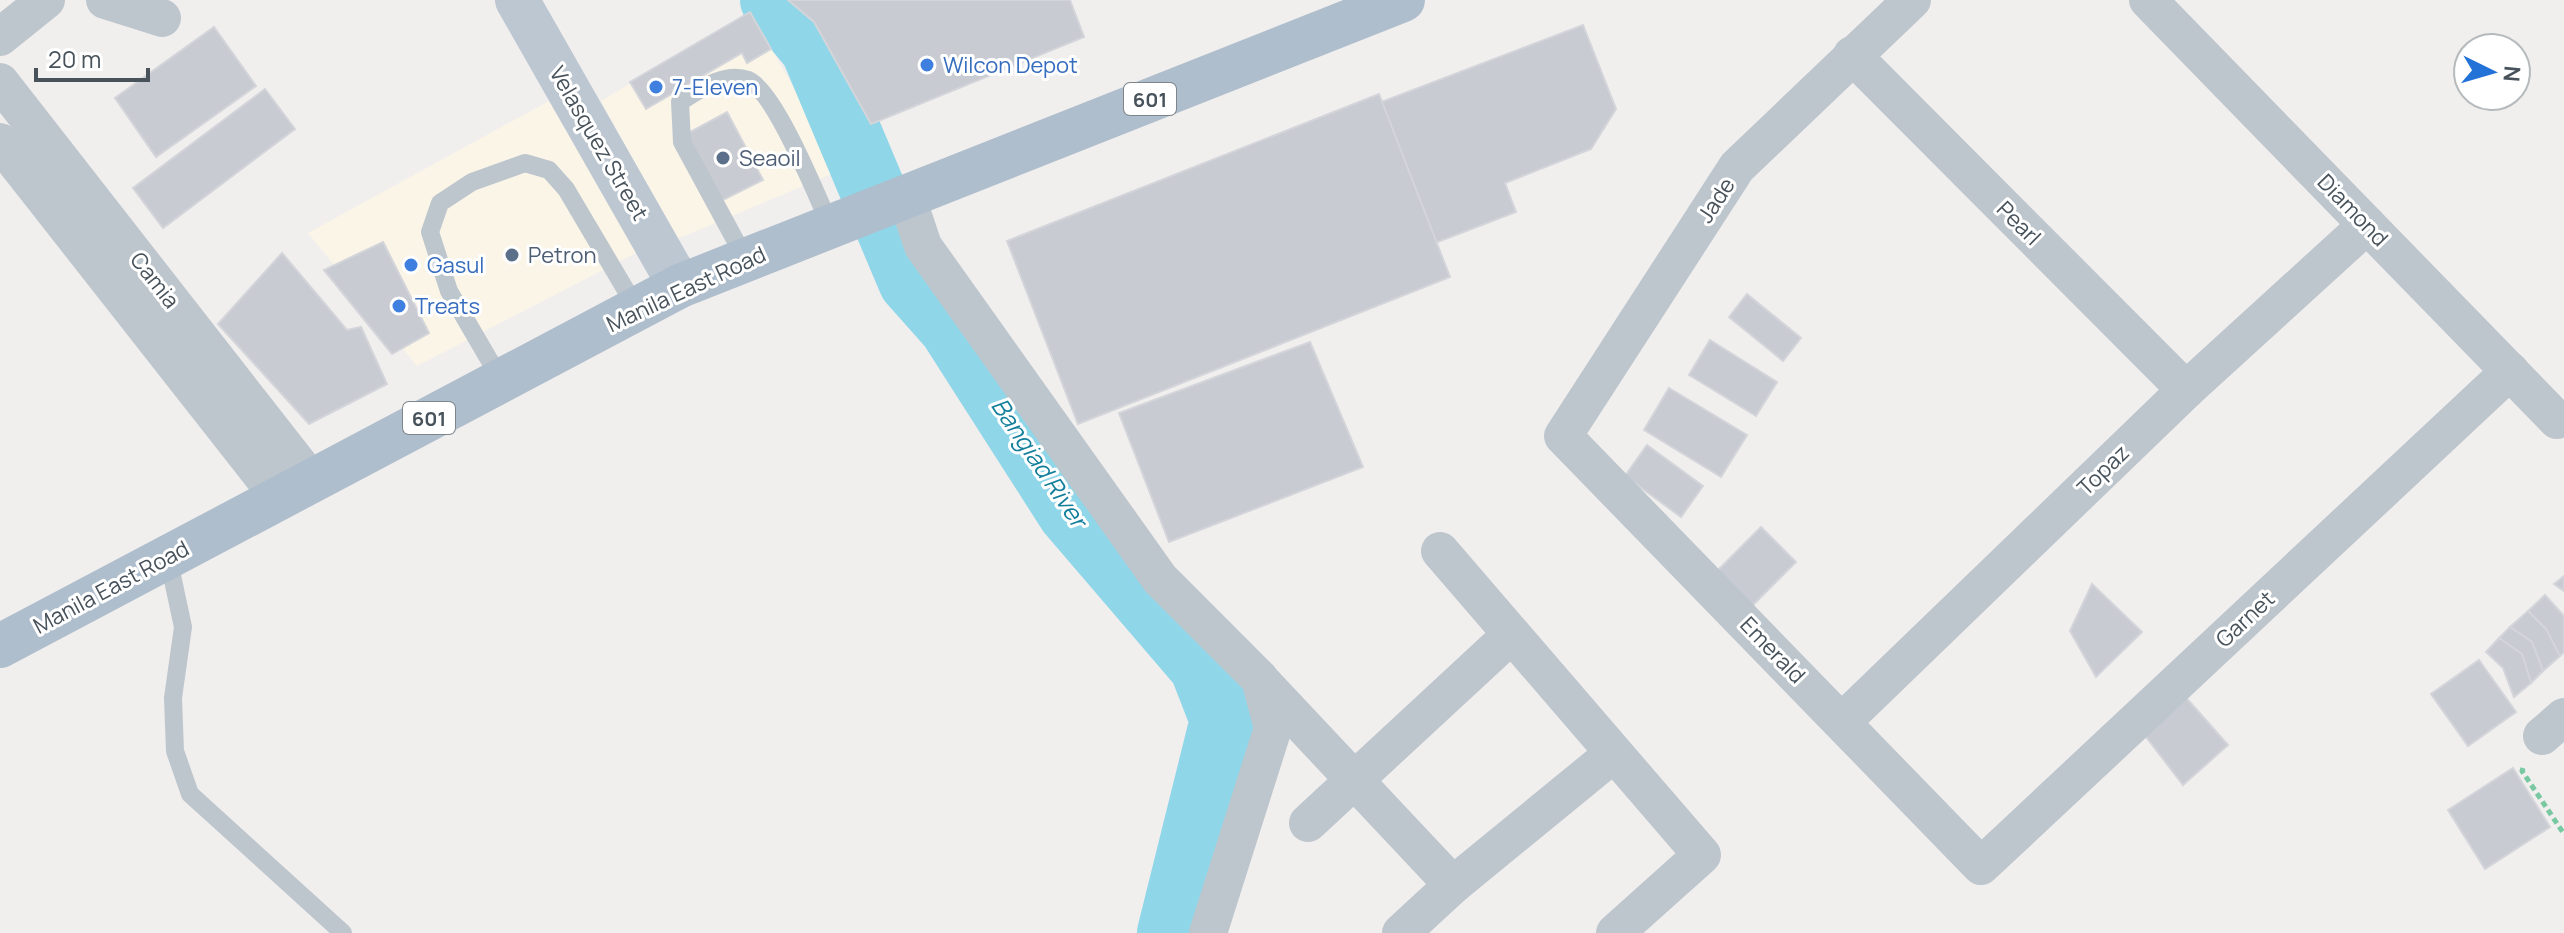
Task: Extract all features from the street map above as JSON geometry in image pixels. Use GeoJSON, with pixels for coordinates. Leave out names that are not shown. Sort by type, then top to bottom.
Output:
{"type":"FeatureCollection","features":[{"type":"Feature","properties":{"kind":"main road","name":"Velasquez Street"},"geometry":{"type":"LineString","coordinates":[[517,0],[680,286]]}},
{"type":"Feature","properties":{"kind":"main road","name":"Manila East Road"},"geometry":{"type":"LineString","coordinates":[[0,646],[680,286],[1403,0]]}},
{"type":"Feature","properties":{"kind":"street"},"geometry":{"type":"LineString","coordinates":[[0,37],[46,0]]}},
{"type":"Feature","properties":{"kind":"street"},"geometry":{"type":"LineString","coordinates":[[105,0],[162,18]]}},
{"type":"Feature","properties":{"kind":"street","name":"Jade"},"geometry":{"type":"LineString","coordinates":[[1563,436],[1737,167],[1912,0]]}},
{"type":"Feature","properties":{"kind":"street","name":"Diamond"},"geometry":{"type":"LineString","coordinates":[[2148,0],[2557,420]]}},
{"type":"Feature","properties":{"kind":"street","name":"Pearl"},"geometry":{"type":"LineString","coordinates":[[1852,55],[2186,390]]}},
{"type":"Feature","properties":{"kind":"street","name":"Camia"},"geometry":{"type":"LineString","coordinates":[[0,82],[295,488]]}},
{"type":"Feature","properties":{"kind":"street","name":"Camia"},"geometry":{"type":"LineString","coordinates":[[0,142],[295,488]]}},
{"type":"Feature","properties":{"kind":"street"},"geometry":{"type":"LineString","coordinates":[[875,207],[923,246],[1160,579],[1260,679],[1453,885]]}},
{"type":"Feature","properties":{"kind":"street","name":"Topaz"},"geometry":{"type":"LineString","coordinates":[[1843,721],[2186,390],[2367,225]]}},
{"type":"Feature","properties":{"kind":"street","name":"Garnet"},"geometry":{"type":"LineString","coordinates":[[1981,866],[2510,371]]}},
{"type":"Feature","properties":{"kind":"street","name":"Emerald"},"geometry":{"type":"LineString","coordinates":[[1563,436],[1981,866]]}},
{"type":"Feature","properties":{"kind":"street"},"geometry":{"type":"LineString","coordinates":[[1440,551],[1510,636],[1702,855],[1615,933]]}},
{"type":"Feature","properties":{"kind":"street"},"geometry":{"type":"LineString","coordinates":[[1308,823],[1510,636]]}},
{"type":"Feature","properties":{"kind":"street"},"geometry":{"type":"LineString","coordinates":[[1208,933],[1273,728],[1260,679]]}},
{"type":"Feature","properties":{"kind":"street"},"geometry":{"type":"LineString","coordinates":[[1401,933],[1453,885],[1613,754]]}},
{"type":"Feature","properties":{"kind":"lane"},"geometry":{"type":"LineString","coordinates":[[746,260],[682,142],[680,102],[703,87],[732,77],[751,81],[776,110],[875,207]]}},
{"type":"Feature","properties":{"kind":"lane"},"geometry":{"type":"LineString","coordinates":[[501,380],[449,291],[430,232],[440,203],[472,182],[525,163],[549,170],[566,189],[637,309]]}},
{"type":"Feature","properties":{"kind":"lane"},"geometry":{"type":"LineString","coordinates":[[168,556],[183,627],[173,698],[175,751],[190,794],[343,933]]}},
{"type":"Feature","properties":{"kind":"path"},"geometry":{"type":"LineString","coordinates":[[2553,726],[2522,771],[2564,834]]}},
{"type":"Feature","properties":{"kind":"shaded area"},"geometry":{"type":"Polygon","coordinates":[[[750,12],[841,170],[677,239],[601,101],[750,12]]]}},
{"type":"Feature","properties":{"kind":"shaded area"},"geometry":{"type":"Polygon","coordinates":[[[549,101],[638,252],[417,366],[308,233],[549,101]]]}},
{"type":"Feature","properties":{"kind":"building","name":"Wilcon Depot"},"geometry":{"type":"Polygon","coordinates":[[[788,0],[1070,0],[1084,37],[871,124],[814,22],[788,0]]]}},
{"type":"Feature","properties":{"kind":"building"},"geometry":{"type":"Polygon","coordinates":[[[750,12],[771,49],[747,63],[742,53],[646,109],[630,82],[750,12]]]}},
{"type":"Feature","properties":{"kind":"building"},"geometry":{"type":"Polygon","coordinates":[[[1583,25],[1616,109],[1591,149],[1505,183],[1516,212],[1422,248],[1368,107],[1583,25]]]}},
{"type":"Feature","properties":{"kind":"building"},"geometry":{"type":"Polygon","coordinates":[[[214,27],[256,86],[156,157],[115,98],[214,27]]]}},
{"type":"Feature","properties":{"kind":"building"},"geometry":{"type":"Polygon","coordinates":[[[265,89],[295,129],[163,228],[133,188],[265,89]]]}},
{"type":"Feature","properties":{"kind":"building"},"geometry":{"type":"Polygon","coordinates":[[[1379,94],[1450,277],[1078,424],[1007,241],[1379,94]]]}},
{"type":"Feature","properties":{"kind":"building","name":"Seaoil"},"geometry":{"type":"Polygon","coordinates":[[[727,112],[763,180],[721,201],[683,136],[727,112]]]}},
{"type":"Feature","properties":{"kind":"building"},"geometry":{"type":"Polygon","coordinates":[[[383,242],[429,333],[392,354],[324,270],[383,242]]]}},
{"type":"Feature","properties":{"kind":"building"},"geometry":{"type":"Polygon","coordinates":[[[282,253],[347,330],[361,327],[387,384],[309,424],[218,324],[282,253]]]}},
{"type":"Feature","properties":{"kind":"building"},"geometry":{"type":"Polygon","coordinates":[[[1747,294],[1801,338],[1783,361],[1729,317],[1747,294]]]}},
{"type":"Feature","properties":{"kind":"building"},"geometry":{"type":"Polygon","coordinates":[[[1710,340],[1777,382],[1756,416],[1689,375],[1710,340]]]}},
{"type":"Feature","properties":{"kind":"building"},"geometry":{"type":"Polygon","coordinates":[[[1310,342],[1363,467],[1169,542],[1119,413],[1310,342]]]}},
{"type":"Feature","properties":{"kind":"building"},"geometry":{"type":"Polygon","coordinates":[[[1669,388],[1747,435],[1721,477],[1644,430],[1669,388]]]}},
{"type":"Feature","properties":{"kind":"building"},"geometry":{"type":"Polygon","coordinates":[[[1647,445],[1703,486],[1681,517],[1625,476],[1647,445]]]}},
{"type":"Feature","properties":{"kind":"building"},"geometry":{"type":"Polygon","coordinates":[[[1761,527],[1796,562],[1750,608],[1715,573],[1761,527]]]}},
{"type":"Feature","properties":{"kind":"building"},"geometry":{"type":"Polygon","coordinates":[[[2564,576],[2564,591],[2554,584],[2564,576]]]}},
{"type":"Feature","properties":{"kind":"building"},"geometry":{"type":"Polygon","coordinates":[[[2092,584],[2142,632],[2096,677],[2070,631],[2092,584]]]}},
{"type":"Feature","properties":{"kind":"building"},"geometry":{"type":"Polygon","coordinates":[[[2545,595],[2564,616],[2564,652],[2560,656],[2546,629],[2528,611],[2545,595]]]}},
{"type":"Feature","properties":{"kind":"building"},"geometry":{"type":"Polygon","coordinates":[[[2528,611],[2546,629],[2560,656],[2543,671],[2532,642],[2510,627],[2528,611]]]}},
{"type":"Feature","properties":{"kind":"building"},"geometry":{"type":"Polygon","coordinates":[[[2510,627],[2532,642],[2543,671],[2531,683],[2522,654],[2499,638],[2510,627]]]}},
{"type":"Feature","properties":{"kind":"building"},"geometry":{"type":"Polygon","coordinates":[[[2499,638],[2522,654],[2531,683],[2514,697],[2503,668],[2486,652],[2499,638]]]}},
{"type":"Feature","properties":{"kind":"building"},"geometry":{"type":"Polygon","coordinates":[[[2479,660],[2516,712],[2468,746],[2431,694],[2479,660]]]}},
{"type":"Feature","properties":{"kind":"building"},"geometry":{"type":"Polygon","coordinates":[[[2181,692],[2228,745],[2183,785],[2140,729],[2181,692]]]}},
{"type":"Feature","properties":{"kind":"building"},"geometry":{"type":"Polygon","coordinates":[[[2513,768],[2550,827],[2485,869],[2448,810],[2513,768]]]}},
{"type":"Feature","properties":{"kind":"waterway","name":"Bangiad River"},"geometry":{"type":"LineString","coordinates":[[773,0],[813,48],[911,281],[951,326],[1070,512],[1202,666],[1223,720],[1170,933]]}},
{"type":"Feature","properties":{"kind":"place","name":"Wilcon Depot"},"geometry":{"type":"Point","coordinates":[927,65]}},
{"type":"Feature","properties":{"kind":"place","name":"7-Eleven"},"geometry":{"type":"Point","coordinates":[656,87]}},
{"type":"Feature","properties":{"kind":"place","name":"Seaoil"},"geometry":{"type":"Point","coordinates":[723,158]}},
{"type":"Feature","properties":{"kind":"place","name":"Petron"},"geometry":{"type":"Point","coordinates":[512,255]}},
{"type":"Feature","properties":{"kind":"place","name":"Gasul"},"geometry":{"type":"Point","coordinates":[411,265]}},
{"type":"Feature","properties":{"kind":"place","name":"Treats"},"geometry":{"type":"Point","coordinates":[399,306]}}]}
